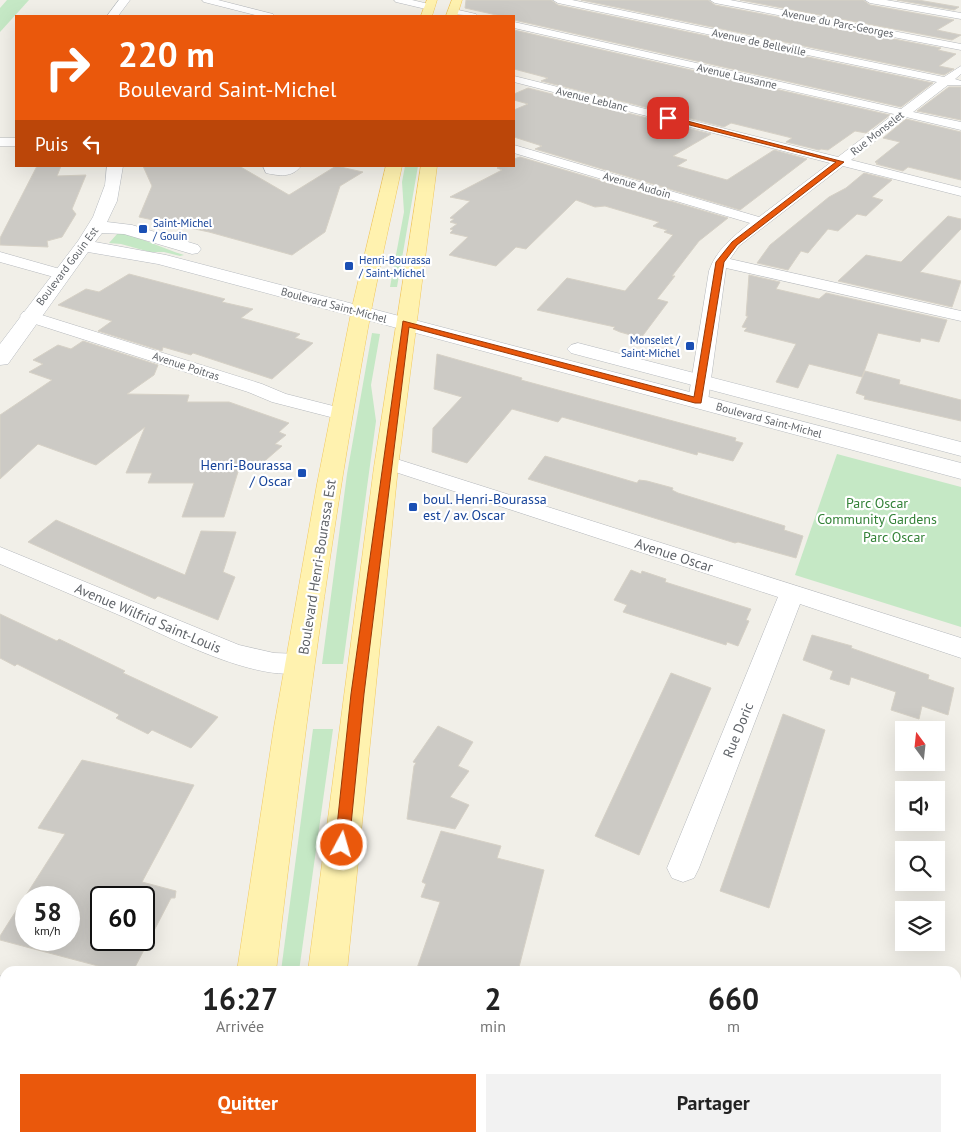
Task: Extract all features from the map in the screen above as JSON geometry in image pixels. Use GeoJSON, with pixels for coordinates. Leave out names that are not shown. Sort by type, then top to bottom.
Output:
{"type":"FeatureCollection","features":[{"type":"Feature","properties":{"kind":"main road"},"geometry":{"type":"LineString","coordinates":[[453,14],[457,0]]}},
{"type":"Feature","properties":{"kind":"main road","name":"Boulevard Henri-Bourassa Est"},"geometry":{"type":"LineString","coordinates":[[328,966],[357,694],[387,462],[386,304],[394,167]]}},
{"type":"Feature","properties":{"kind":"main road","name":"Boulevard Henri-Bourassa Est"},"geometry":{"type":"LineString","coordinates":[[257,966],[301,664],[342,414],[386,304],[429,167]]}},
{"type":"Feature","properties":{"kind":"street"},"geometry":{"type":"LineString","coordinates":[[113,15],[126,0]]}},
{"type":"Feature","properties":{"kind":"street"},"geometry":{"type":"LineString","coordinates":[[207,0],[266,15]]}},
{"type":"Feature","properties":{"kind":"street"},"geometry":{"type":"LineString","coordinates":[[400,0],[430,8]]}},
{"type":"Feature","properties":{"kind":"street","name":"Avenue de Belleville"},"geometry":{"type":"LineString","coordinates":[[558,0],[961,84]]}},
{"type":"Feature","properties":{"kind":"street","name":"Avenue du Parc-Georges"},"geometry":{"type":"LineString","coordinates":[[715,0],[961,47]]}},
{"type":"Feature","properties":{"kind":"street"},"geometry":{"type":"LineString","coordinates":[[870,0],[961,16]]}},
{"type":"Feature","properties":{"kind":"street","name":"Avenue Lausanne"},"geometry":{"type":"LineString","coordinates":[[515,25],[961,126]]}},
{"type":"Feature","properties":{"kind":"street","name":"Rue Monselet"},"geometry":{"type":"LineString","coordinates":[[700,391],[720,262],[734,243],[961,70]]}},
{"type":"Feature","properties":{"kind":"street","name":"Avenue Leblanc"},"geometry":{"type":"LineString","coordinates":[[515,79],[961,192]]}},
{"type":"Feature","properties":{"kind":"street"},"geometry":{"type":"LineString","coordinates":[[0,142],[15,142]]}},
{"type":"Feature","properties":{"kind":"street","name":"Avenue Audoin"},"geometry":{"type":"LineString","coordinates":[[515,149],[761,222]]}},
{"type":"Feature","properties":{"kind":"street","name":"Boulevard Gouin Est"},"geometry":{"type":"LineString","coordinates":[[0,359],[29,316],[103,218],[112,193],[115,167]]}},
{"type":"Feature","properties":{"kind":"street"},"geometry":{"type":"LineString","coordinates":[[270,167],[271,170],[279,172],[290,170],[293,167]]}},
{"type":"Feature","properties":{"kind":"street"},"geometry":{"type":"LineString","coordinates":[[97,227],[126,229],[210,254]]}},
{"type":"Feature","properties":{"kind":"street","name":"Boulevard Saint-Michel"},"geometry":{"type":"LineString","coordinates":[[83,246],[114,250],[386,304],[700,391],[961,449]]}},
{"type":"Feature","properties":{"kind":"street"},"geometry":{"type":"LineString","coordinates":[[0,257],[61,274]]}},
{"type":"Feature","properties":{"kind":"street"},"geometry":{"type":"LineString","coordinates":[[720,262],[961,316]]}},
{"type":"Feature","properties":{"kind":"street","name":"Avenue Poitras"},"geometry":{"type":"LineString","coordinates":[[29,316],[255,388],[279,398],[342,414]]}},
{"type":"Feature","properties":{"kind":"street","name":"Boulevard Saint-Michel"},"geometry":{"type":"LineString","coordinates":[[542,340],[700,391],[961,471]]}},
{"type":"Feature","properties":{"kind":"street","name":"Avenue Oscar"},"geometry":{"type":"LineString","coordinates":[[387,462],[961,648]]}},
{"type":"Feature","properties":{"kind":"street","name":"Avenue Wilfrid Saint-Louis"},"geometry":{"type":"LineString","coordinates":[[0,555],[234,654],[267,662],[301,664]]}},
{"type":"Feature","properties":{"kind":"street","name":"Rue Doric"},"geometry":{"type":"LineString","coordinates":[[683,868],[792,593]]}},
{"type":"Feature","properties":{"kind":"green space"},"geometry":{"type":"Polygon","coordinates":[[[7,0],[29,0],[0,32],[0,8],[7,0]]]}},
{"type":"Feature","properties":{"kind":"green space"},"geometry":{"type":"Polygon","coordinates":[[[405,167],[418,167],[397,287],[390,287],[404,212],[402,182],[405,167]]]}},
{"type":"Feature","properties":{"kind":"green space"},"geometry":{"type":"Polygon","coordinates":[[[118,233],[184,255],[150,252],[121,244],[109,243],[118,233]]]}},
{"type":"Feature","properties":{"kind":"green space"},"geometry":{"type":"Polygon","coordinates":[[[372,333],[380,334],[371,385],[376,421],[343,664],[322,664],[347,474],[372,333]]]}},
{"type":"Feature","properties":{"kind":"green space","name":"Parc Oscar"},"geometry":{"type":"Polygon","coordinates":[[[837,454],[961,487],[961,627],[795,575],[837,454]]]}},
{"type":"Feature","properties":{"kind":"green space"},"geometry":{"type":"Polygon","coordinates":[[[313,729],[333,729],[300,966],[282,966],[313,729]]]}},
{"type":"Feature","properties":{"kind":"building"},"geometry":{"type":"Polygon","coordinates":[[[466,0],[551,0],[558,5],[933,83],[901,107],[515,20],[515,15],[496,15],[465,8],[466,0]]]}},
{"type":"Feature","properties":{"kind":"building"},"geometry":{"type":"Polygon","coordinates":[[[581,0],[708,0],[715,5],[941,48],[938,50],[956,54],[939,66],[954,69],[944,75],[581,0]]]}},
{"type":"Feature","properties":{"kind":"building"},"geometry":{"type":"Polygon","coordinates":[[[740,0],[863,0],[870,5],[954,20],[937,30],[961,35],[952,40],[740,0]]]}},
{"type":"Feature","properties":{"kind":"building"},"geometry":{"type":"Polygon","coordinates":[[[897,0],[918,0],[959,7],[954,10],[897,0]]]}},
{"type":"Feature","properties":{"kind":"building"},"geometry":{"type":"Polygon","coordinates":[[[515,30],[890,115],[866,133],[855,131],[828,150],[819,150],[786,142],[792,138],[731,123],[724,127],[541,81],[548,78],[515,69],[515,30]]]}},
{"type":"Feature","properties":{"kind":"building"},"geometry":{"type":"Polygon","coordinates":[[[949,87],[961,87],[961,120],[917,111],[949,87]]]}},
{"type":"Feature","properties":{"kind":"building"},"geometry":{"type":"Polygon","coordinates":[[[528,88],[711,134],[673,156],[687,160],[677,166],[727,180],[774,150],[807,159],[740,210],[535,149],[542,146],[515,137],[515,110],[528,104],[515,100],[515,94],[528,88]]]}},
{"type":"Feature","properties":{"kind":"building"},"geometry":{"type":"Polygon","coordinates":[[[906,119],[961,132],[961,180],[908,167],[903,171],[876,164],[878,163],[875,162],[900,142],[883,138],[906,119]]]}},
{"type":"Feature","properties":{"kind":"building"},"geometry":{"type":"Polygon","coordinates":[[[520,157],[728,218],[699,241],[672,276],[675,276],[657,299],[668,302],[641,338],[613,329],[615,327],[537,310],[567,278],[625,291],[673,235],[664,232],[667,230],[653,226],[659,222],[605,206],[595,207],[576,200],[526,249],[516,247],[496,266],[449,255],[468,237],[450,233],[453,230],[450,229],[457,224],[450,222],[454,219],[450,218],[470,201],[450,197],[502,170],[497,168],[498,167],[515,167],[515,159],[520,157]]]}},
{"type":"Feature","properties":{"kind":"building"},"geometry":{"type":"Polygon","coordinates":[[[36,167],[61,167],[57,176],[86,175],[72,209],[76,214],[62,237],[47,241],[48,247],[0,245],[0,238],[36,167]]]}},
{"type":"Feature","properties":{"kind":"building"},"geometry":{"type":"Polygon","coordinates":[[[143,167],[241,167],[289,195],[334,167],[363,172],[340,186],[325,232],[292,255],[209,232],[139,217],[152,186],[143,167]]]}},
{"type":"Feature","properties":{"kind":"building"},"geometry":{"type":"Polygon","coordinates":[[[864,173],[892,180],[872,197],[883,200],[866,216],[857,214],[838,231],[828,229],[808,253],[801,251],[788,270],[757,263],[770,245],[829,197],[846,188],[864,173]]]}},
{"type":"Feature","properties":{"kind":"building"},"geometry":{"type":"Polygon","coordinates":[[[948,216],[961,219],[961,229],[920,272],[961,281],[952,307],[838,281],[866,255],[901,262],[948,216]]]}},
{"type":"Feature","properties":{"kind":"building"},"geometry":{"type":"Polygon","coordinates":[[[129,274],[225,299],[222,302],[253,309],[241,318],[300,334],[295,338],[313,343],[272,379],[193,353],[191,355],[163,347],[162,351],[98,331],[112,321],[58,305],[86,289],[99,292],[129,274]]]}},
{"type":"Feature","properties":{"kind":"building"},"geometry":{"type":"Polygon","coordinates":[[[749,275],[780,282],[776,289],[819,299],[826,293],[947,320],[939,342],[921,338],[920,342],[878,333],[862,377],[809,364],[798,388],[776,382],[796,344],[744,331],[747,328],[742,327],[748,316],[746,316],[749,275]]]}},
{"type":"Feature","properties":{"kind":"building"},"geometry":{"type":"Polygon","coordinates":[[[83,341],[158,365],[154,375],[127,394],[189,395],[187,402],[229,402],[289,423],[279,432],[286,435],[275,444],[282,446],[259,466],[242,459],[224,517],[182,517],[194,483],[148,483],[152,473],[126,473],[145,427],[96,465],[38,444],[0,479],[0,415],[52,380],[29,372],[43,364],[33,360],[58,345],[71,349],[83,341]]]}},
{"type":"Feature","properties":{"kind":"building"},"geometry":{"type":"Polygon","coordinates":[[[437,354],[522,378],[521,380],[736,438],[735,441],[743,443],[733,461],[698,452],[697,455],[562,417],[558,422],[512,409],[467,463],[432,452],[433,428],[462,397],[434,389],[437,354]]]}},
{"type":"Feature","properties":{"kind":"building"},"geometry":{"type":"Polygon","coordinates":[[[865,371],[900,380],[899,384],[961,400],[961,421],[864,399],[865,396],[856,393],[865,371]]]}},
{"type":"Feature","properties":{"kind":"building"},"geometry":{"type":"Polygon","coordinates":[[[545,456],[637,483],[639,480],[647,481],[673,488],[672,490],[678,493],[785,526],[784,530],[803,536],[796,558],[738,542],[735,543],[528,479],[545,456]]]}},
{"type":"Feature","properties":{"kind":"building"},"geometry":{"type":"Polygon","coordinates":[[[56,520],[185,575],[201,531],[236,532],[223,572],[235,577],[218,620],[158,596],[155,599],[28,542],[56,520]]]}},
{"type":"Feature","properties":{"kind":"building"},"geometry":{"type":"Polygon","coordinates":[[[631,570],[641,574],[642,571],[666,579],[665,582],[751,609],[746,620],[749,621],[738,646],[727,642],[726,645],[623,612],[627,605],[614,600],[631,570]]]}},
{"type":"Feature","properties":{"kind":"building"},"geometry":{"type":"Polygon","coordinates":[[[0,614],[57,641],[59,639],[125,671],[123,673],[218,717],[191,748],[152,730],[148,734],[116,718],[118,714],[17,664],[15,666],[0,658],[0,614]]]}},
{"type":"Feature","properties":{"kind":"building"},"geometry":{"type":"Polygon","coordinates":[[[812,635],[852,646],[851,648],[929,675],[928,679],[954,688],[948,715],[922,706],[919,719],[891,710],[896,692],[851,677],[849,685],[830,679],[833,671],[803,660],[812,635]]]}},
{"type":"Feature","properties":{"kind":"building"},"geometry":{"type":"Polygon","coordinates":[[[671,673],[711,688],[639,855],[595,836],[671,673]]]}},
{"type":"Feature","properties":{"kind":"building"},"geometry":{"type":"Polygon","coordinates":[[[783,714],[825,730],[769,908],[720,891],[783,714]]]}},
{"type":"Feature","properties":{"kind":"building"},"geometry":{"type":"Polygon","coordinates":[[[438,726],[473,742],[458,766],[469,771],[450,797],[469,805],[455,829],[407,819],[416,763],[413,762],[438,726]]]}},
{"type":"Feature","properties":{"kind":"building"},"geometry":{"type":"Polygon","coordinates":[[[82,760],[194,785],[142,882],[176,891],[175,898],[171,898],[155,929],[155,886],[90,886],[90,951],[143,951],[136,966],[98,966],[42,951],[80,951],[80,886],[32,886],[65,834],[38,828],[82,760]]]}},
{"type":"Feature","properties":{"kind":"building"},"geometry":{"type":"Polygon","coordinates":[[[441,831],[501,846],[497,858],[544,870],[519,966],[418,966],[440,902],[421,897],[426,884],[422,882],[441,831]]]}},
{"type":"Feature","properties":{"kind":"building"},"geometry":{"type":"Polygon","coordinates":[[[15,912],[15,944],[0,940],[0,936],[15,912]]]}},
{"type":"Feature","properties":{"kind":"place","name":"Saint-Michel / Gouin"},"geometry":{"type":"Point","coordinates":[143,229]}},
{"type":"Feature","properties":{"kind":"place","name":"Henri-Bourassa / Saint-Michel"},"geometry":{"type":"Point","coordinates":[349,266]}},
{"type":"Feature","properties":{"kind":"place","name":"Monselet / Saint-Michel"},"geometry":{"type":"Point","coordinates":[690,346]}},
{"type":"Feature","properties":{"kind":"place","name":"Henri-Bourassa / Oscar"},"geometry":{"type":"Point","coordinates":[302,473]}},
{"type":"Feature","properties":{"kind":"place","name":"boul. Henri-Bourassa est / av. Oscar"},"geometry":{"type":"Point","coordinates":[413,507]}},
{"type":"Feature","properties":{"kind":"route"},"geometry":{"type":"LineString","coordinates":[[342,845],[357,694],[406,323],[698,401],[720,262],[734,243],[841,162],[668,118]]}},
{"type":"Feature","properties":{"kind":"park label","name":"Parc Oscar Community Gardens"},"geometry":{"type":"Point","coordinates":[877,512]}}]}
